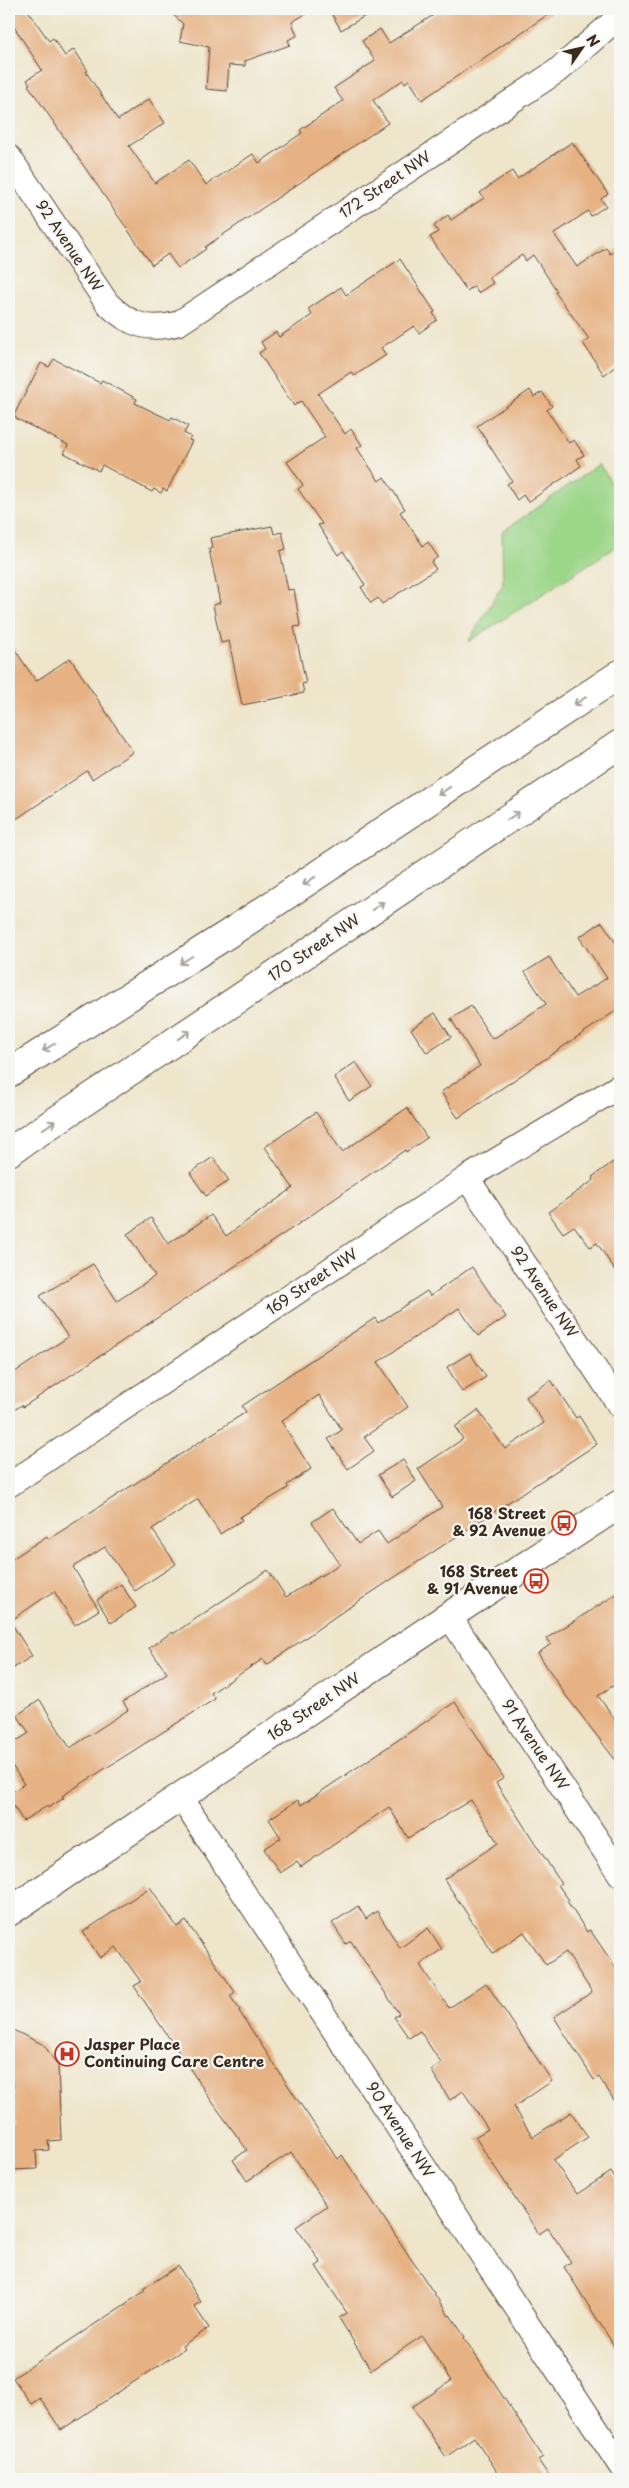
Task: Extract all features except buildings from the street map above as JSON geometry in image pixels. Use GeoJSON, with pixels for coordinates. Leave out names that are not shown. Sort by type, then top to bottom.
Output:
{"type":"FeatureCollection","features":[{"type":"Feature","properties":{"kind":"main road"},"geometry":{"type":"LineString","coordinates":[[9,1073],[236,929],[620,674]]}},
{"type":"Feature","properties":{"kind":"main road","name":"170 Street NW"},"geometry":{"type":"LineString","coordinates":[[9,1152],[620,744]]}},
{"type":"Feature","properties":{"kind":"main road","name":"168 Street NW"},"geometry":{"type":"LineString","coordinates":[[9,1912],[449,1616],[620,1504]]}},
{"type":"Feature","properties":{"kind":"street","name":"172 Street NW"},"geometry":{"type":"LineString","coordinates":[[138,325],[158,328],[179,323],[557,71],[620,16]]}},
{"type":"Feature","properties":{"kind":"street","name":"92 Avenue NW"},"geometry":{"type":"LineString","coordinates":[[9,157],[107,303],[128,321],[138,325]]}},
{"type":"Feature","properties":{"kind":"street","name":"169 Street NW"},"geometry":{"type":"LineString","coordinates":[[9,1484],[467,1178],[620,1086]]}},
{"type":"Feature","properties":{"kind":"street","name":"92 Avenue NW"},"geometry":{"type":"LineString","coordinates":[[467,1178],[620,1406]]}},
{"type":"Feature","properties":{"kind":"street","name":"91 Avenue NW"},"geometry":{"type":"LineString","coordinates":[[449,1616],[620,1874]]}},
{"type":"Feature","properties":{"kind":"street","name":"90 Avenue NW"},"geometry":{"type":"LineString","coordinates":[[180,1796],[620,2465]]}},
{"type":"Feature","properties":{"kind":"green space"},"geometry":{"type":"Polygon","coordinates":[[[599,464],[620,495],[620,544],[468,642],[503,584],[502,532],[599,464]]]}},
{"type":"Feature","properties":{"kind":"place","name":"168 Street & 92 Avenue"},"geometry":{"type":"Point","coordinates":[564,1523]}},
{"type":"Feature","properties":{"kind":"place","name":"168 Street & 91 Avenue"},"geometry":{"type":"Point","coordinates":[536,1581]}},
{"type":"Feature","properties":{"kind":"place","name":"Jasper Place Continuing Care Centre"},"geometry":{"type":"Point","coordinates":[67,2054]}}]}
